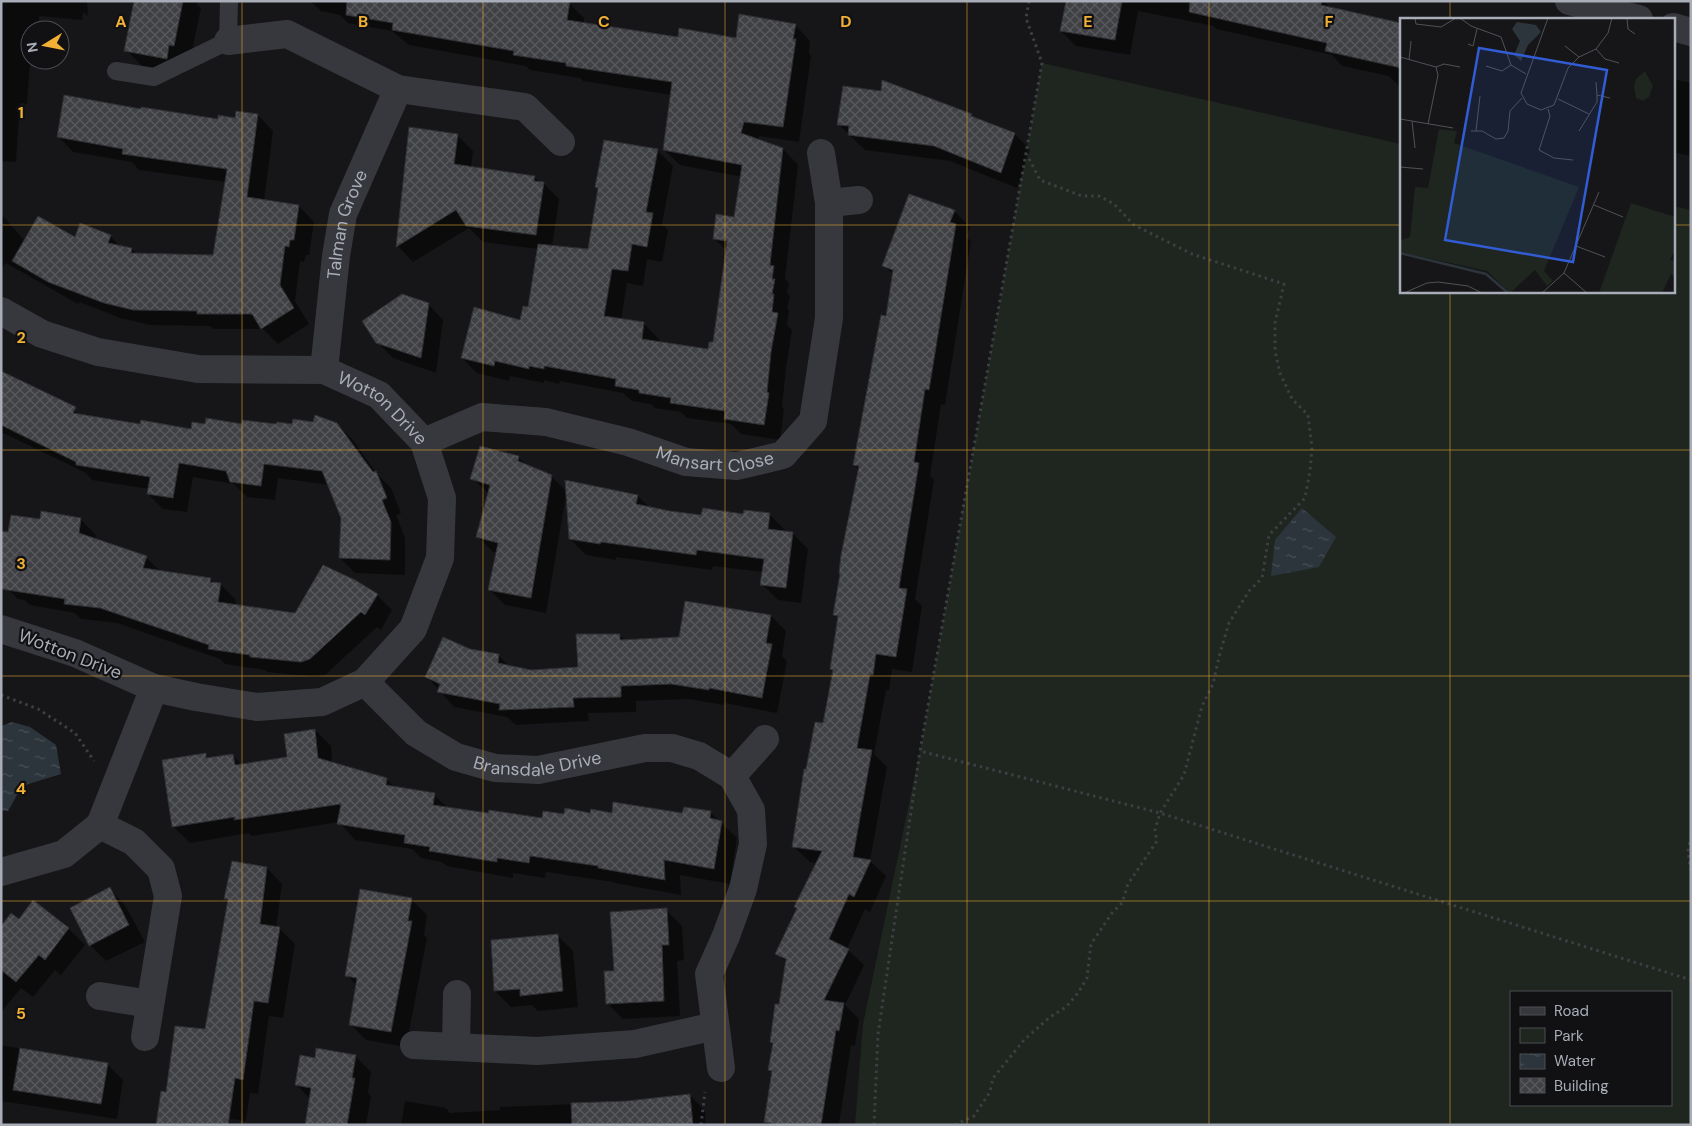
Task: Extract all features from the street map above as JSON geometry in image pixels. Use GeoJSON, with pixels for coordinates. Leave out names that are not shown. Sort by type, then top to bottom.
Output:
{"type":"FeatureCollection","features":[{"type":"Feature","properties":{"kind":"street"},"geometry":{"type":"LineString","coordinates":[[1569,1],[1635,18]]}},
{"type":"Feature","properties":{"kind":"street"},"geometry":{"type":"LineString","coordinates":[[1674,28],[1691,32]]}},
{"type":"Feature","properties":{"kind":"street"},"geometry":{"type":"LineString","coordinates":[[228,41],[287,34],[398,88],[525,107],[561,142]]}},
{"type":"Feature","properties":{"kind":"street","name":"Talman Grove"},"geometry":{"type":"LineString","coordinates":[[324,370],[336,256],[343,214],[398,88]]}},
{"type":"Feature","properties":{"kind":"street","name":"Mansart Close"},"geometry":{"type":"LineString","coordinates":[[424,442],[482,417],[546,422],[628,442],[686,462],[737,466],[783,455],[813,421],[828,318],[829,203],[821,153]]}},
{"type":"Feature","properties":{"kind":"street"},"geometry":{"type":"LineString","coordinates":[[829,203],[859,200]]}},
{"type":"Feature","properties":{"kind":"street","name":"Wotton Drive"},"geometry":{"type":"LineString","coordinates":[[1,311],[42,334],[98,352],[198,369],[324,370],[379,395],[424,442],[442,498],[440,558],[413,629],[365,682],[322,702],[257,707],[196,698],[154,688],[76,653],[1,629]]}},
{"type":"Feature","properties":{"kind":"street","name":"Bransdale Drive"},"geometry":{"type":"LineString","coordinates":[[365,682],[416,733],[456,757],[495,768],[538,770],[645,748],[672,748],[699,756],[732,776],[751,810],[753,844],[740,896],[726,936],[709,974],[721,1068]]}},
{"type":"Feature","properties":{"kind":"street"},"geometry":{"type":"LineString","coordinates":[[1,872],[64,854],[100,825],[154,688]]}},
{"type":"Feature","properties":{"kind":"street"},"geometry":{"type":"LineString","coordinates":[[732,776],[765,739]]}},
{"type":"Feature","properties":{"kind":"street"},"geometry":{"type":"LineString","coordinates":[[100,825],[134,842],[161,869],[168,896],[145,1037]]}},
{"type":"Feature","properties":{"kind":"street"},"geometry":{"type":"LineString","coordinates":[[456,1046],[457,994]]}},
{"type":"Feature","properties":{"kind":"street"},"geometry":{"type":"LineString","coordinates":[[100,996],[150,1004]]}},
{"type":"Feature","properties":{"kind":"street"},"geometry":{"type":"LineString","coordinates":[[414,1045],[537,1051],[635,1044],[715,1026]]}},
{"type":"Feature","properties":{"kind":"lane"},"geometry":{"type":"LineString","coordinates":[[116,71],[154,77],[228,41],[229,1]]}},
{"type":"Feature","properties":{"kind":"path"},"geometry":{"type":"LineString","coordinates":[[874,1125],[878,1034],[920,751],[1042,63],[1026,18],[1029,1]]}},
{"type":"Feature","properties":{"kind":"path"},"geometry":{"type":"LineString","coordinates":[[955,1125],[974,1116],[990,1092],[993,1078],[1024,1040],[1050,1017],[1066,1007],[1078,993],[1087,978],[1091,944],[1112,913],[1122,903],[1128,884],[1158,842],[1155,830],[1160,813],[1184,776],[1202,706],[1213,684],[1229,623],[1249,591],[1262,578],[1269,535],[1305,498],[1312,448],[1308,415],[1292,398],[1280,373],[1275,351],[1275,323],[1284,284],[1192,254],[1134,225],[1114,204],[1099,196],[1082,196],[1040,180],[1027,155]]}},
{"type":"Feature","properties":{"kind":"path"},"geometry":{"type":"LineString","coordinates":[[1,695],[38,709],[75,733],[115,788]]}},
{"type":"Feature","properties":{"kind":"path"},"geometry":{"type":"LineString","coordinates":[[920,751],[1160,813],[1691,980]]}},
{"type":"Feature","properties":{"kind":"path"},"geometry":{"type":"LineString","coordinates":[[1691,836],[1688,851],[1691,874]]}},
{"type":"Feature","properties":{"kind":"green space"},"geometry":{"type":"Polygon","coordinates":[[[1042,63],[1400,144],[1400,292],[1674,292],[1674,206],[1691,210],[1691,1125],[855,1125],[863,1024],[920,751],[1042,63]]]}},
{"type":"Feature","properties":{"kind":"water"},"geometry":{"type":"Polygon","coordinates":[[[1302,508],[1336,537],[1319,567],[1271,576],[1275,540],[1302,508]]]}},
{"type":"Feature","properties":{"kind":"water"},"geometry":{"type":"Polygon","coordinates":[[[12,722],[30,727],[56,745],[61,774],[22,786],[8,811],[1,810],[1,726],[12,722]]]}},
{"type":"Feature","properties":{"kind":"building"},"geometry":{"type":"Polygon","coordinates":[[[134,1],[183,1],[174,46],[169,45],[167,59],[124,51],[134,1]]]}},
{"type":"Feature","properties":{"kind":"building"},"geometry":{"type":"Polygon","coordinates":[[[347,1],[570,1],[567,20],[678,37],[679,28],[736,38],[739,14],[796,24],[793,39],[796,39],[783,127],[744,122],[741,133],[783,148],[770,265],[774,266],[772,279],[775,279],[772,294],[774,294],[772,312],[778,313],[771,352],[767,392],[769,393],[764,425],[724,419],[725,411],[670,403],[671,398],[639,393],[639,390],[615,386],[616,379],[544,366],[544,369],[529,366],[529,369],[495,361],[494,366],[461,358],[474,307],[520,320],[523,306],[528,307],[538,244],[588,249],[598,188],[595,187],[604,140],[658,149],[646,212],[653,213],[647,247],[632,244],[628,271],[612,269],[604,316],[644,322],[642,339],[708,349],[709,342],[713,342],[727,241],[713,239],[716,214],[734,217],[742,165],[663,150],[672,82],[566,66],[566,63],[513,55],[514,51],[392,30],[393,23],[346,15],[347,1]]]}},
{"type":"Feature","properties":{"kind":"building"},"geometry":{"type":"Polygon","coordinates":[[[1066,1],[1122,1],[1115,40],[1060,31],[1066,1]]]}},
{"type":"Feature","properties":{"kind":"building"},"geometry":{"type":"Polygon","coordinates":[[[1190,1],[1322,1],[1321,5],[1400,23],[1400,68],[1325,51],[1327,43],[1189,12],[1190,1]]]}},
{"type":"Feature","properties":{"kind":"building"},"geometry":{"type":"Polygon","coordinates":[[[882,80],[972,114],[971,116],[1015,133],[1001,173],[934,146],[848,135],[849,126],[837,125],[843,86],[881,91],[882,80]]]}},
{"type":"Feature","properties":{"kind":"building"},"geometry":{"type":"Polygon","coordinates":[[[64,95],[141,109],[141,107],[218,119],[218,115],[235,118],[236,111],[258,114],[247,197],[299,205],[294,240],[290,240],[289,247],[285,246],[280,285],[294,308],[261,329],[252,314],[197,314],[197,311],[133,310],[104,303],[48,282],[12,261],[38,216],[75,237],[80,223],[111,235],[108,243],[132,248],[131,253],[213,255],[227,169],[122,154],[123,149],[57,137],[64,95]]]}},
{"type":"Feature","properties":{"kind":"building"},"geometry":{"type":"Polygon","coordinates":[[[409,127],[458,134],[454,164],[535,176],[534,181],[544,182],[536,235],[466,226],[456,210],[396,247],[409,127]]]}},
{"type":"Feature","properties":{"kind":"building"},"geometry":{"type":"Polygon","coordinates":[[[909,194],[955,210],[950,222],[956,224],[929,390],[925,389],[914,462],[919,463],[899,588],[907,589],[896,657],[876,654],[873,675],[870,675],[857,748],[872,750],[853,857],[871,860],[854,897],[849,894],[829,939],[849,949],[824,1000],[844,1003],[839,1031],[836,1030],[821,1125],[781,1125],[764,1122],[772,1071],[768,1070],[773,1043],[770,1042],[775,1004],[779,1004],[786,959],[775,954],[797,908],[794,907],[822,851],[792,847],[804,769],[806,769],[815,722],[823,723],[833,670],[830,669],[838,616],[833,615],[840,574],[841,555],[859,466],[853,465],[881,315],[886,316],[893,270],[882,266],[909,194]]]}},
{"type":"Feature","properties":{"kind":"building"},"geometry":{"type":"Polygon","coordinates":[[[402,294],[429,303],[421,358],[376,343],[362,321],[402,294]]]}},
{"type":"Feature","properties":{"kind":"building"},"geometry":{"type":"Polygon","coordinates":[[[1,371],[76,407],[73,413],[140,424],[141,420],[191,429],[192,422],[205,424],[206,418],[242,424],[242,420],[292,424],[293,419],[313,422],[315,415],[337,423],[373,472],[376,471],[387,498],[382,500],[391,522],[390,560],[339,558],[341,518],[322,471],[264,464],[261,486],[230,482],[226,471],[179,463],[173,498],[147,494],[150,477],[76,465],[76,462],[1,425],[1,371]]]}},
{"type":"Feature","properties":{"kind":"building"},"geometry":{"type":"Polygon","coordinates":[[[480,446],[519,456],[518,461],[552,475],[531,598],[488,590],[498,543],[476,537],[490,485],[470,479],[480,446]]]}},
{"type":"Feature","properties":{"kind":"building"},"geometry":{"type":"Polygon","coordinates":[[[565,480],[638,495],[636,504],[670,511],[701,515],[703,508],[743,514],[744,510],[770,513],[768,529],[793,532],[786,588],[760,585],[764,559],[697,550],[696,555],[569,539],[565,480]]]}},
{"type":"Feature","properties":{"kind":"building"},"geometry":{"type":"Polygon","coordinates":[[[41,511],[81,518],[79,533],[147,556],[143,568],[211,578],[210,582],[221,583],[218,602],[295,613],[323,565],[355,580],[378,594],[365,615],[361,612],[310,659],[301,662],[250,657],[250,655],[208,649],[209,645],[100,608],[64,604],[65,599],[1,589],[1,531],[8,532],[11,515],[40,519],[41,511]]]}},
{"type":"Feature","properties":{"kind":"building"},"geometry":{"type":"Polygon","coordinates":[[[685,601],[771,615],[766,643],[772,644],[762,698],[709,688],[709,690],[671,684],[621,686],[621,697],[573,698],[574,707],[499,710],[500,704],[437,692],[440,684],[425,677],[443,637],[470,649],[499,654],[498,663],[531,670],[578,667],[576,634],[620,634],[620,640],[679,637],[685,601]]]}},
{"type":"Feature","properties":{"kind":"building"},"geometry":{"type":"Polygon","coordinates":[[[315,729],[318,758],[387,778],[386,785],[435,793],[433,805],[488,813],[489,810],[542,818],[543,811],[564,814],[565,808],[590,813],[591,809],[612,813],[613,802],[682,813],[684,807],[711,811],[710,818],[722,821],[714,869],[664,860],[665,880],[598,868],[598,866],[530,856],[529,863],[497,858],[497,862],[429,851],[430,847],[404,843],[405,835],[337,824],[341,804],[172,827],[162,760],[206,753],[206,758],[233,754],[235,765],[287,757],[284,734],[315,729]]]}},
{"type":"Feature","properties":{"kind":"building"},"geometry":{"type":"Polygon","coordinates":[[[232,861],[267,867],[260,924],[280,927],[268,1003],[254,1001],[243,1080],[235,1078],[228,1125],[156,1125],[161,1091],[166,1092],[175,1026],[205,1029],[228,899],[224,899],[232,861]]]}},
{"type":"Feature","properties":{"kind":"building"},"geometry":{"type":"Polygon","coordinates":[[[110,887],[129,925],[89,946],[70,908],[110,887]]]}},
{"type":"Feature","properties":{"kind":"building"},"geometry":{"type":"Polygon","coordinates":[[[360,889],[412,898],[408,921],[412,921],[391,1032],[349,1025],[357,978],[345,976],[360,889]]]}},
{"type":"Feature","properties":{"kind":"building"},"geometry":{"type":"Polygon","coordinates":[[[33,900],[69,928],[45,960],[39,955],[16,982],[1,970],[1,926],[11,913],[19,919],[33,900]]]}},
{"type":"Feature","properties":{"kind":"building"},"geometry":{"type":"Polygon","coordinates":[[[667,908],[669,945],[662,945],[664,1001],[606,1004],[604,971],[614,971],[610,912],[667,908]]]}},
{"type":"Feature","properties":{"kind":"building"},"geometry":{"type":"Polygon","coordinates":[[[558,934],[563,991],[520,996],[520,989],[494,991],[491,940],[558,934]]]}},
{"type":"Feature","properties":{"kind":"building"},"geometry":{"type":"Polygon","coordinates":[[[20,1048],[108,1063],[101,1104],[13,1090],[20,1048]]]}},
{"type":"Feature","properties":{"kind":"building"},"geometry":{"type":"Polygon","coordinates":[[[316,1048],[356,1055],[352,1078],[355,1078],[347,1125],[305,1125],[311,1088],[295,1085],[300,1055],[315,1058],[316,1048]]]}},
{"type":"Feature","properties":{"kind":"building"},"geometry":{"type":"Polygon","coordinates":[[[690,1094],[693,1125],[572,1125],[571,1103],[627,1101],[690,1094]]]}}]}
